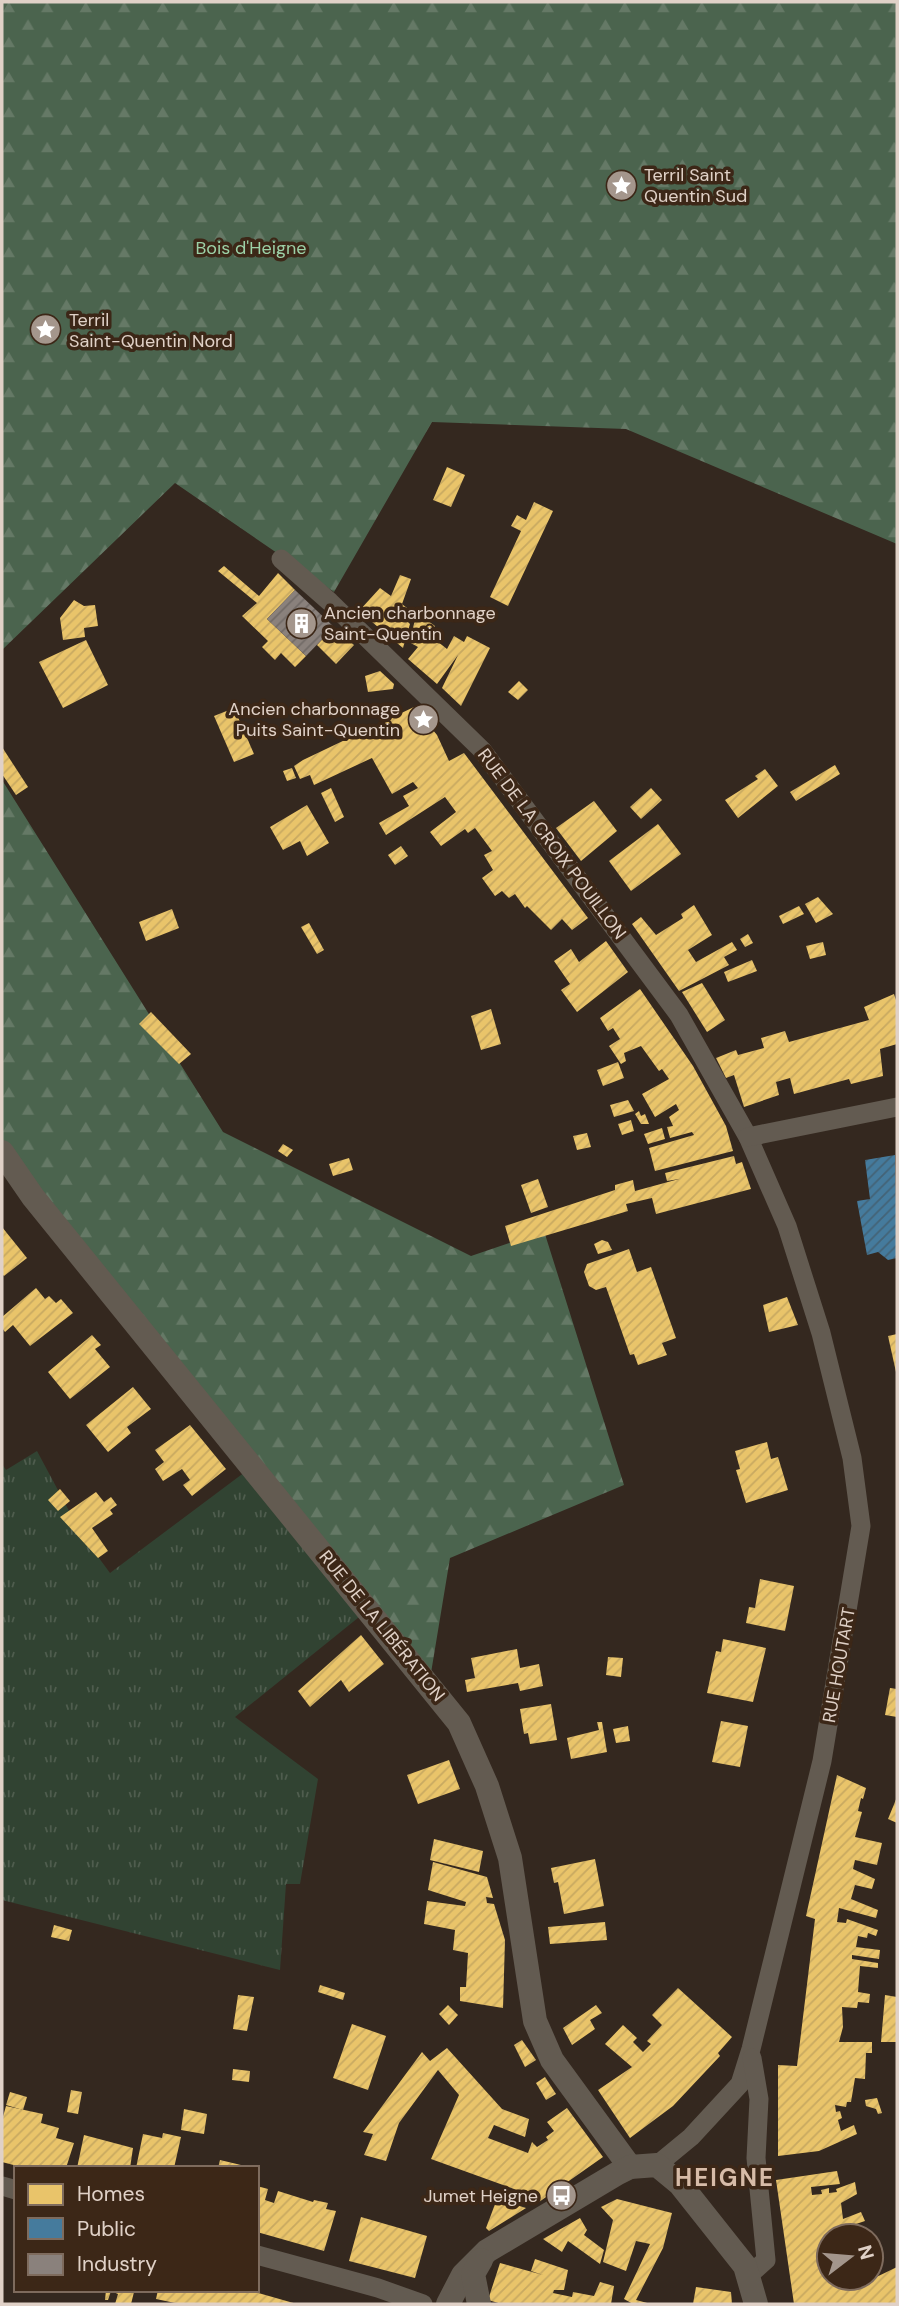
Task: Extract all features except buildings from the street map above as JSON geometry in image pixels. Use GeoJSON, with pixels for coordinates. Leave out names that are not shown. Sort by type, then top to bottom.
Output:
{"type":"FeatureCollection","features":[{"type":"Feature","properties":{"kind":"street","name":"RUE DE LA CROIX POUILLON"},"geometry":{"type":"LineString","coordinates":[[281,559],[340,611],[489,760],[679,1015],[748,1137]]}},
{"type":"Feature","properties":{"kind":"street"},"geometry":{"type":"LineString","coordinates":[[748,1137],[897,1107]]}},
{"type":"Feature","properties":{"kind":"street","name":"RUE HOUTART"},"geometry":{"type":"LineString","coordinates":[[657,2165],[691,2137],[740,2084],[822,1760],[861,1526],[852,1458],[821,1333],[787,1226],[748,1137]]}},
{"type":"Feature","properties":{"kind":"street","name":"RUE DE LA LIBÉRATION"},"geometry":{"type":"LineString","coordinates":[[2,1152],[33,1197],[459,1723],[487,1786],[510,1858],[535,2021],[552,2060],[630,2167]]}},
{"type":"Feature","properties":{"kind":"street"},"geometry":{"type":"LineString","coordinates":[[748,2275],[766,2260],[756,2158],[759,2099],[751,2049]]}},
{"type":"Feature","properties":{"kind":"street"},"geometry":{"type":"LineString","coordinates":[[448,2304],[463,2274],[487,2250],[630,2167],[657,2165],[680,2183],[748,2275],[756,2304]]}},
{"type":"Feature","properties":{"kind":"street"},"geometry":{"type":"LineString","coordinates":[[479,2304],[473,2274],[487,2250]]}},
{"type":"Feature","properties":{"kind":"street"},"geometry":{"type":"LineString","coordinates":[[259,2256],[378,2288],[423,2304]]}},
{"type":"Feature","properties":{"kind":"green space","name":"Bois d'Heigne"},"geometry":{"type":"Polygon","coordinates":[[[2,2],[897,2],[897,544],[626,429],[432,422],[334,592],[175,483],[2,650],[2,2]]]}},
{"type":"Feature","properties":{"kind":"green space"},"geometry":{"type":"Polygon","coordinates":[[[2,780],[223,1132],[471,1256],[544,1231],[624,1485],[450,1558],[429,1685],[2,1152],[2,780]]]}},
{"type":"Feature","properties":{"kind":"green space"},"geometry":{"type":"Polygon","coordinates":[[[37,1451],[82,1535],[110,1573],[253,1466],[369,1609],[235,1717],[318,1779],[300,1884],[286,1884],[280,1970],[2,1900],[2,1464],[6,1470],[37,1451]]]}},
{"type":"Feature","properties":{"kind":"place","name":"Terril Saint Quentin Sud"},"geometry":{"type":"Point","coordinates":[621,185]}},
{"type":"Feature","properties":{"kind":"place","name":"Terril Saint-Quentin Nord"},"geometry":{"type":"Point","coordinates":[46,330]}},
{"type":"Feature","properties":{"kind":"place","name":"Ancien charbonnage Saint-Quentin"},"geometry":{"type":"Point","coordinates":[301,623]}},
{"type":"Feature","properties":{"kind":"place","name":"Ancien charbonnage Puits Saint-Quentin"},"geometry":{"type":"Point","coordinates":[423,719]}},
{"type":"Feature","properties":{"kind":"place","name":"Jumet Heigne"},"geometry":{"type":"Point","coordinates":[561,2196]}},
{"type":"Feature","properties":{"kind":"district","name":"HEIGNE"},"geometry":{"type":"Point","coordinates":[725,2177]}}]}
